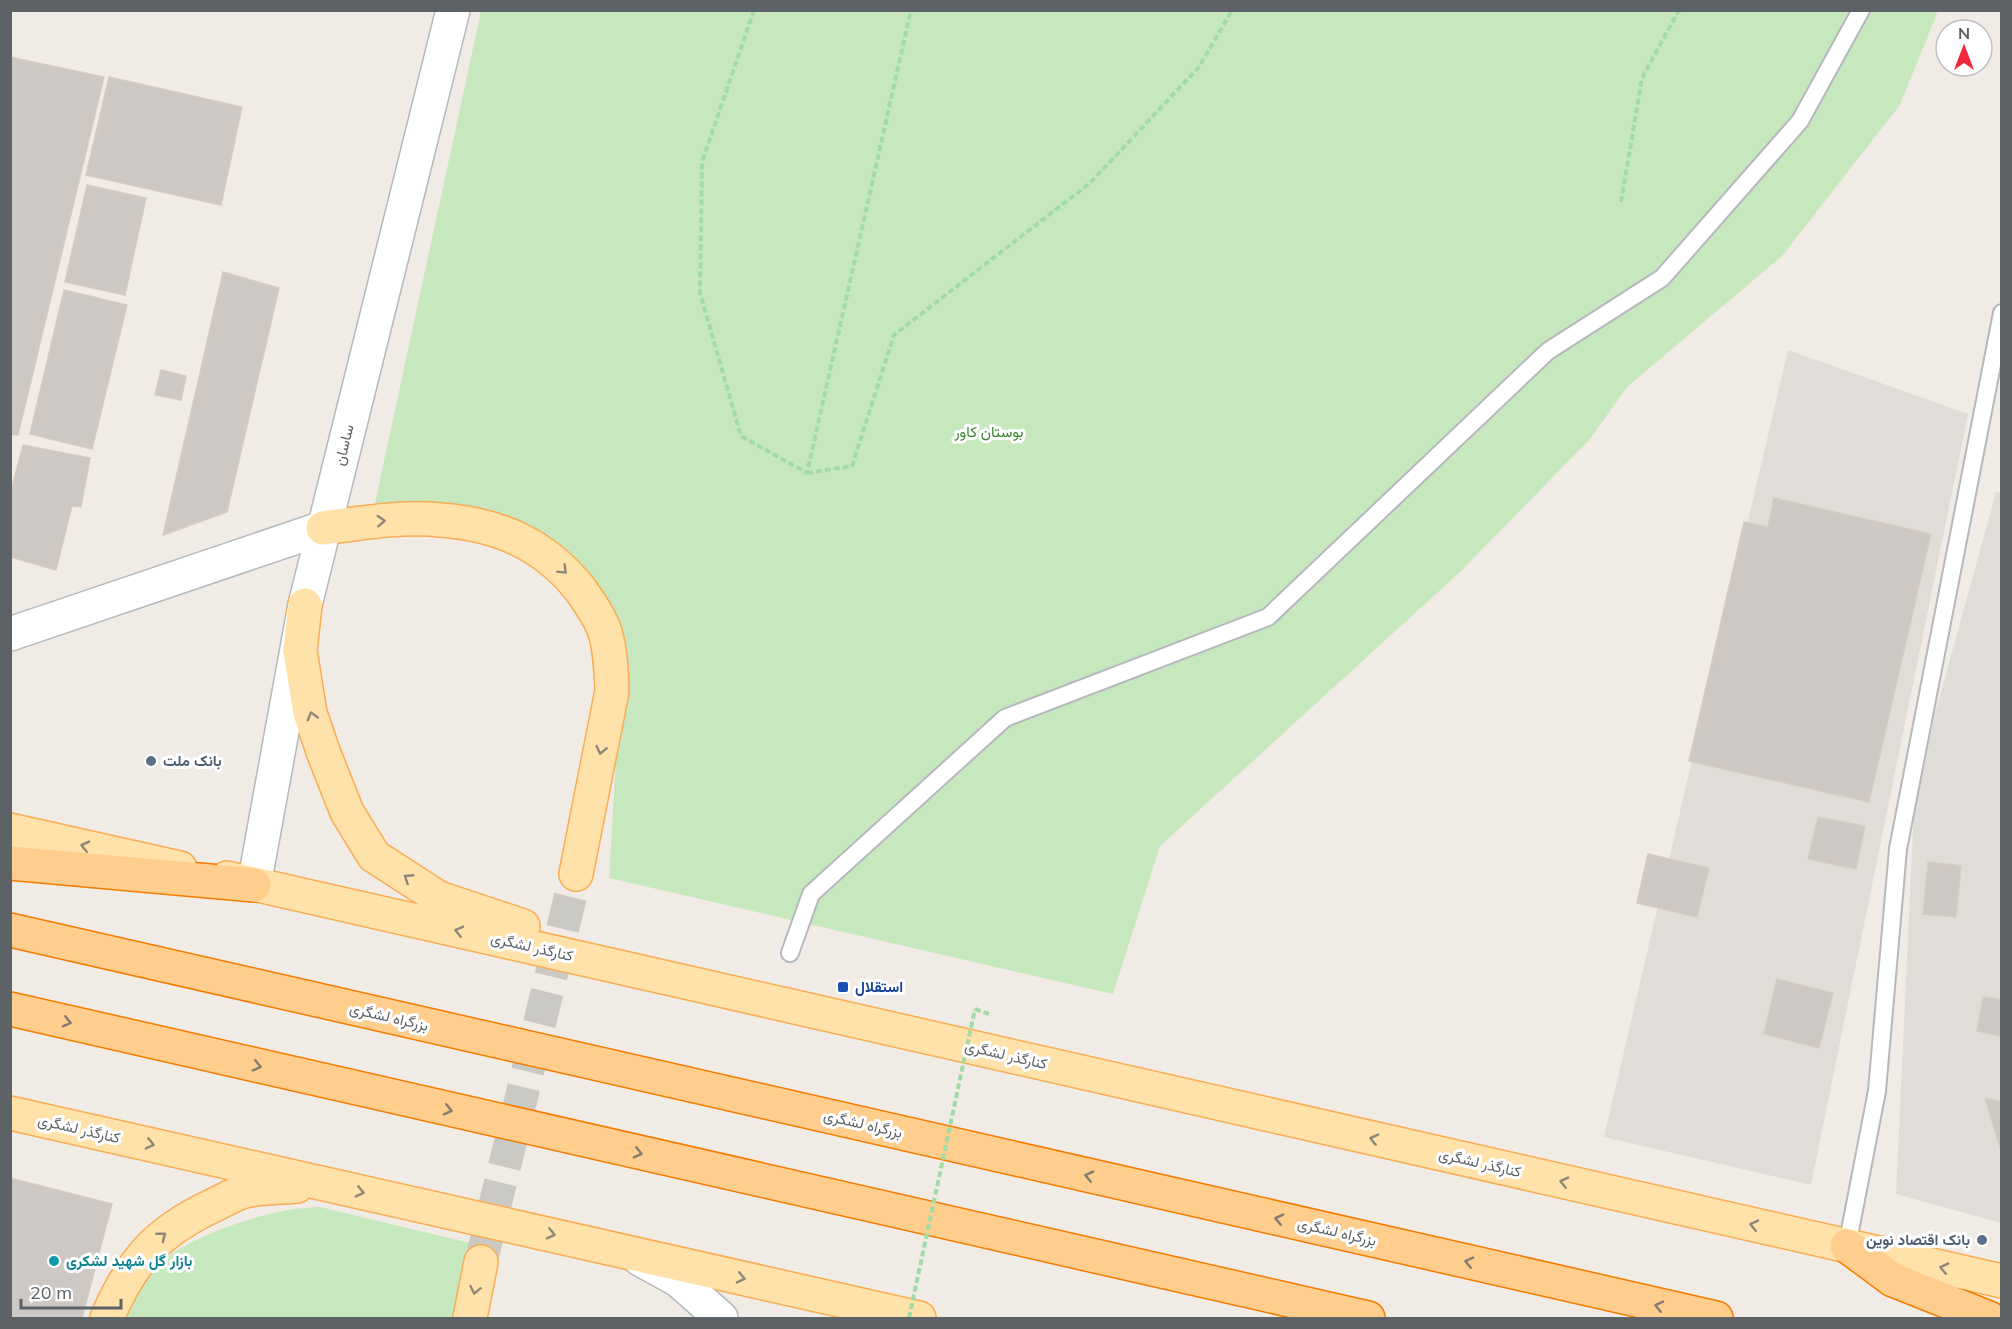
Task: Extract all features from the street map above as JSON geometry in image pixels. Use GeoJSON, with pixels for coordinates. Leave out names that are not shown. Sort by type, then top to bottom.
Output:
{"type":"FeatureCollection","features":[{"type":"Feature","properties":{"kind":"highway"},"geometry":{"type":"LineString","coordinates":[[10,863],[254,885]]}},
{"type":"Feature","properties":{"kind":"highway","name":"بزرگراه لشگری"},"geometry":{"type":"LineString","coordinates":[[10,930],[1716,1318]]}},
{"type":"Feature","properties":{"kind":"highway"},"geometry":{"type":"LineString","coordinates":[[10,1009],[1368,1318]]}},
{"type":"Feature","properties":{"kind":"highway"},"geometry":{"type":"LineString","coordinates":[[1847,1246],[1893,1280],[1989,1318]]}},
{"type":"Feature","properties":{"kind":"main road"},"geometry":{"type":"LineString","coordinates":[[323,528],[378,520],[439,519],[485,526],[514,537],[543,552],[564,570],[589,601],[604,631],[611,663],[612,691],[576,874]]}},
{"type":"Feature","properties":{"kind":"main road"},"geometry":{"type":"LineString","coordinates":[[305,605],[300,651],[310,712],[347,812],[374,856],[439,898],[555,937],[571,956]]}},
{"type":"Feature","properties":{"kind":"main road","name":"کنارگذر لشگری"},"geometry":{"type":"LineString","coordinates":[[10,830],[2001,1281]]}},
{"type":"Feature","properties":{"kind":"main road","name":"کنارگذر لشگری"},"geometry":{"type":"LineString","coordinates":[[10,1113],[919,1318]]}},
{"type":"Feature","properties":{"kind":"main road"},"geometry":{"type":"LineString","coordinates":[[106,1318],[118,1292],[135,1266],[157,1240],[184,1219],[243,1192],[325,1184]]}},
{"type":"Feature","properties":{"kind":"main road"},"geometry":{"type":"LineString","coordinates":[[470,1318],[481,1262]]}},
{"type":"Feature","properties":{"kind":"street","name":"ساسان"},"geometry":{"type":"LineString","coordinates":[[254,885],[305,605],[453,10]]}},
{"type":"Feature","properties":{"kind":"street"},"geometry":{"type":"LineString","coordinates":[[10,634],[323,528]]}},
{"type":"Feature","properties":{"kind":"street"},"geometry":{"type":"LineString","coordinates":[[625,1251],[678,1280],[721,1318]]}},
{"type":"Feature","properties":{"kind":"lane"},"geometry":{"type":"LineString","coordinates":[[790,953],[811,894],[1005,718],[1268,617],[1548,351],[1662,278],[1800,122],[1861,10]]}},
{"type":"Feature","properties":{"kind":"lane"},"geometry":{"type":"LineString","coordinates":[[1847,1246],[1877,1091],[1898,849],[2001,313]]}},
{"type":"Feature","properties":{"kind":"path"},"geometry":{"type":"LineString","coordinates":[[754,10],[702,162],[700,293],[741,436],[807,473],[852,466],[894,335],[1090,183],[1199,67],[1232,10]]}},
{"type":"Feature","properties":{"kind":"path"},"geometry":{"type":"LineString","coordinates":[[807,473],[911,10]]}},
{"type":"Feature","properties":{"kind":"path"},"geometry":{"type":"LineString","coordinates":[[1622,202],[1642,78],[1679,10]]}},
{"type":"Feature","properties":{"kind":"path"},"geometry":{"type":"LineString","coordinates":[[909,1318],[975,1010]]}},
{"type":"Feature","properties":{"kind":"shaded area"},"geometry":{"type":"Polygon","coordinates":[[[1788,350],[1968,414],[1811,1185],[1604,1137],[1788,350]]]}},
{"type":"Feature","properties":{"kind":"shaded area"},"geometry":{"type":"Polygon","coordinates":[[[1996,492],[2002,493],[2001,1223],[1896,1194],[1915,787],[1996,492]]]}},
{"type":"Feature","properties":{"kind":"green space","name":"بوستان کاور"},"geometry":{"type":"Polygon","coordinates":[[[481,11],[1938,11],[1900,105],[1782,256],[1627,387],[1590,439],[1460,572],[1160,846],[1113,994],[609,878],[619,709],[591,582],[396,504],[375,503],[481,11]]]}},
{"type":"Feature","properties":{"kind":"green space"},"geometry":{"type":"Polygon","coordinates":[[[320,1207],[474,1244],[461,1318],[117,1318],[149,1272],[183,1247],[216,1231],[250,1219],[288,1210],[320,1207]]]}},
{"type":"Feature","properties":{"kind":"building"},"geometry":{"type":"Polygon","coordinates":[[[10,57],[104,77],[18,435],[10,434],[10,57]]]}},
{"type":"Feature","properties":{"kind":"building"},"geometry":{"type":"Polygon","coordinates":[[[109,77],[242,107],[221,205],[86,175],[109,77]]]}},
{"type":"Feature","properties":{"kind":"building"},"geometry":{"type":"Polygon","coordinates":[[[87,185],[146,198],[125,295],[65,282],[87,185]]]}},
{"type":"Feature","properties":{"kind":"building"},"geometry":{"type":"Polygon","coordinates":[[[223,272],[279,288],[227,512],[163,535],[223,272]]]}},
{"type":"Feature","properties":{"kind":"building"},"geometry":{"type":"Polygon","coordinates":[[[64,290],[127,305],[92,449],[30,434],[64,290]]]}},
{"type":"Feature","properties":{"kind":"building"},"geometry":{"type":"Polygon","coordinates":[[[161,370],[186,376],[181,400],[155,395],[161,370]]]}},
{"type":"Feature","properties":{"kind":"building"},"geometry":{"type":"Polygon","coordinates":[[[23,445],[90,458],[81,507],[72,506],[56,570],[10,557],[10,495],[23,445]]]}},
{"type":"Feature","properties":{"kind":"building"},"geometry":{"type":"Polygon","coordinates":[[[1774,498],[1931,534],[1869,802],[1689,761],[1744,522],[1768,527],[1774,498]]]}},
{"type":"Feature","properties":{"kind":"building"},"geometry":{"type":"Polygon","coordinates":[[[1818,817],[1865,826],[1856,869],[1808,859],[1818,817]]]}},
{"type":"Feature","properties":{"kind":"building"},"geometry":{"type":"Polygon","coordinates":[[[1648,854],[1709,868],[1697,917],[1637,903],[1648,854]]]}},
{"type":"Feature","properties":{"kind":"building"},"geometry":{"type":"Polygon","coordinates":[[[1928,862],[1961,866],[1956,917],[1923,914],[1928,862]]]}},
{"type":"Feature","properties":{"kind":"building"},"geometry":{"type":"Polygon","coordinates":[[[1777,979],[1833,993],[1819,1048],[1764,1034],[1777,979]]]}},
{"type":"Feature","properties":{"kind":"building"},"geometry":{"type":"Polygon","coordinates":[[[1983,997],[2002,1000],[2002,1036],[1977,1031],[1983,997]]]}},
{"type":"Feature","properties":{"kind":"building"},"geometry":{"type":"Polygon","coordinates":[[[1985,1098],[2002,1102],[2002,1154],[1985,1098]]]}},
{"type":"Feature","properties":{"kind":"building","name":"بازار گل شهید لشکری"},"geometry":{"type":"Polygon","coordinates":[[[10,1178],[112,1204],[82,1318],[10,1318],[10,1178]]]}},
{"type":"Feature","properties":{"kind":"tunnel"},"geometry":{"type":"LineString","coordinates":[[481,1262],[576,874]]}},
{"type":"Feature","properties":{"kind":"place","name":"بانک ملت"},"geometry":{"type":"Point","coordinates":[151,761]}},
{"type":"Feature","properties":{"kind":"place","name":"استقلال"},"geometry":{"type":"Point","coordinates":[843,987]}},
{"type":"Feature","properties":{"kind":"place","name":"بانک اقتصاد نوین"},"geometry":{"type":"Point","coordinates":[1982,1240]}},
{"type":"Feature","properties":{"kind":"place","name":"بازار گل شهید لشکری"},"geometry":{"type":"Point","coordinates":[54,1261]}}]}
